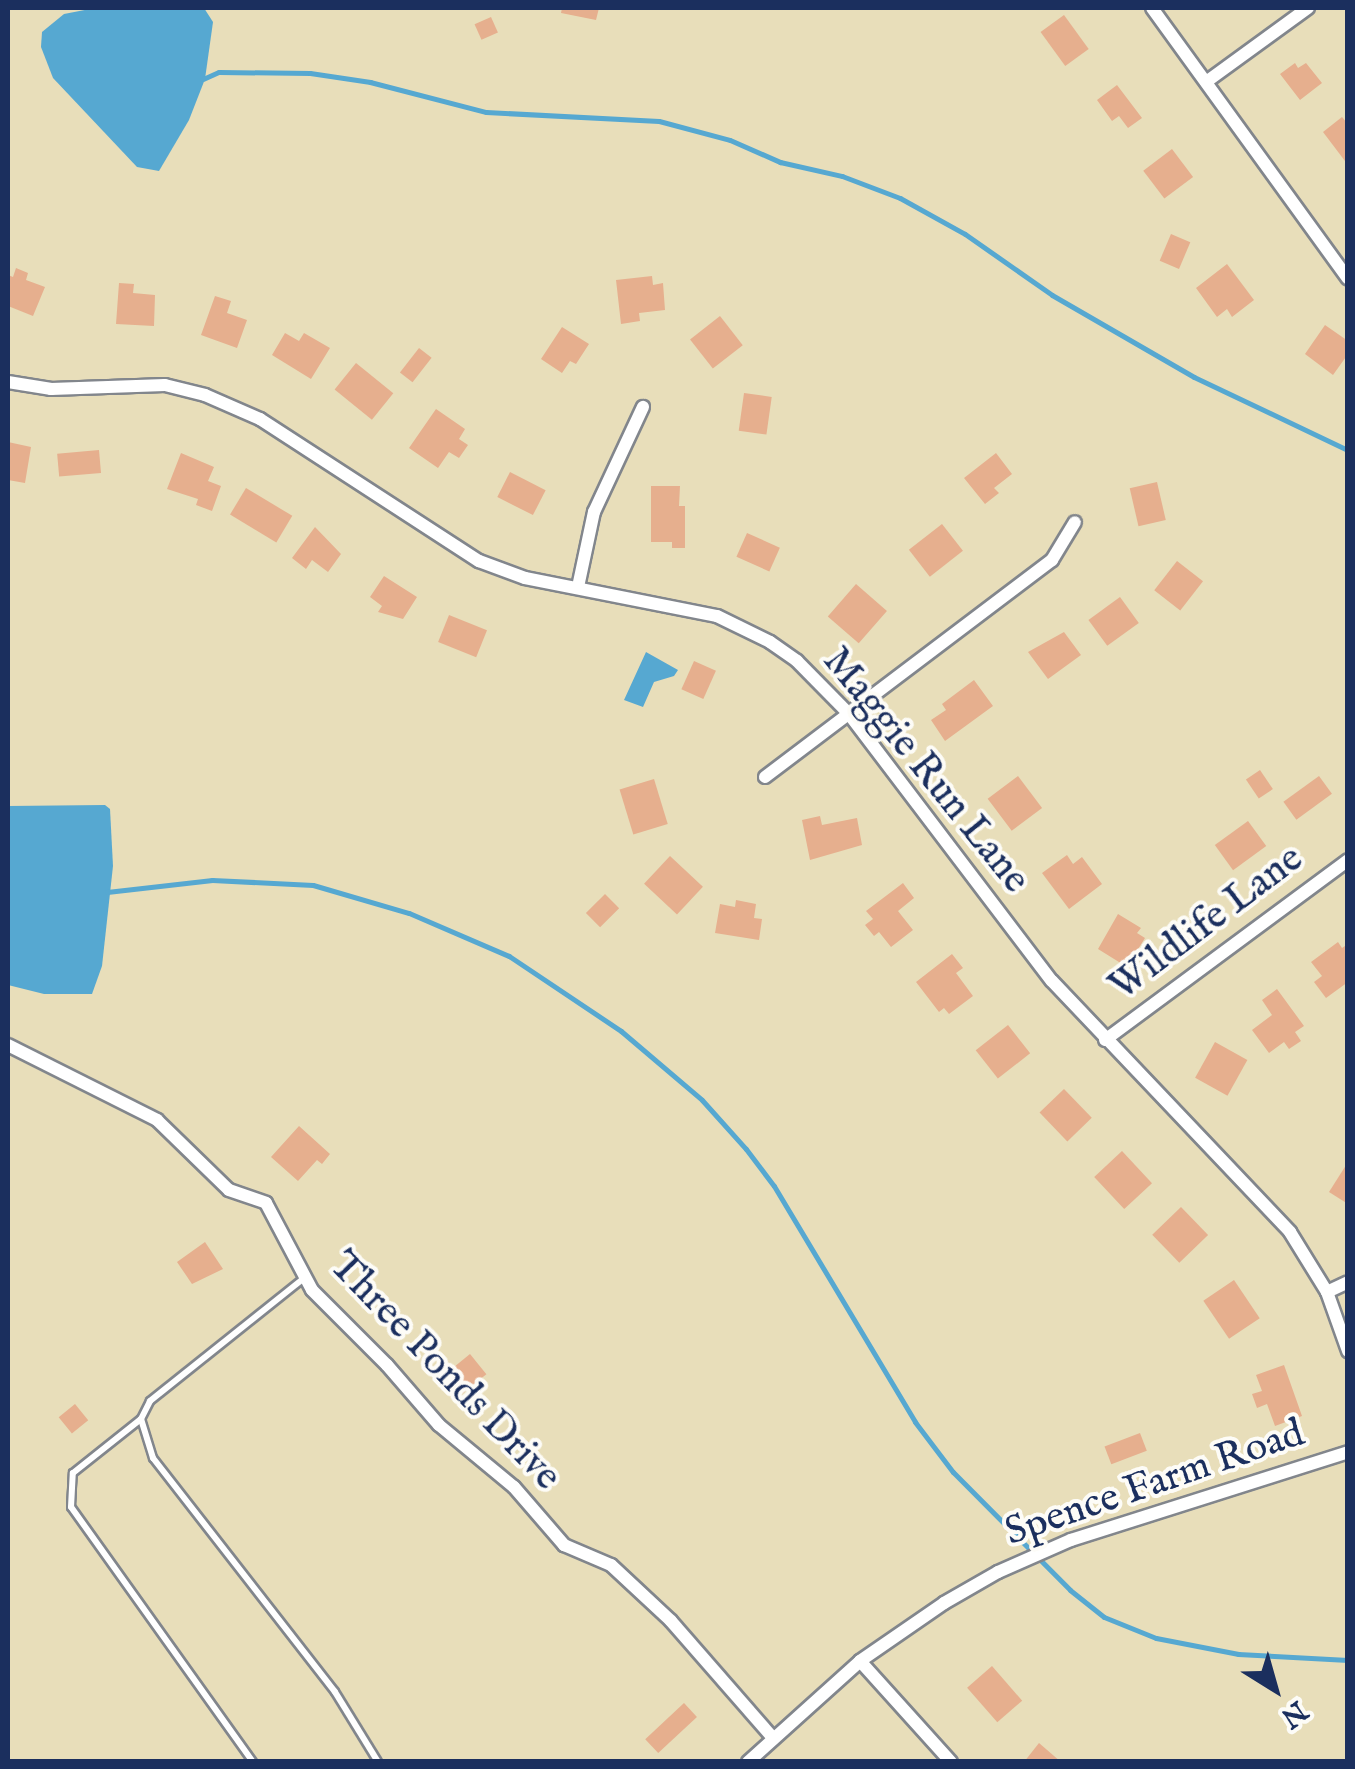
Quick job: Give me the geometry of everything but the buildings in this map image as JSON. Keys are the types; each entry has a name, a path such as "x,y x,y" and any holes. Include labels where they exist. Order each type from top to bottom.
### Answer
{"street":[{"path":"1152,8 1348,279"},
{"path":"1206,82 1308,8"},
{"name":"Maggie Run Lane","path":"8,382 51,389 165,385 205,395 260,419 455,548 525,578 688,607 742,626 797,661 848,714 1023,946 1105,1040 1271,1208 1327,1292 1348,1351"},
{"path":"578,587 594,512 643,407"},
{"path":"765,777 1052,560 1076,522"},
{"name":"Wildlife Lane","path":"1105,1040 1348,860"},
{"name":"Three Ponds Drive","path":"8,1045 157,1120 191,1158 229,1190 266,1203 304,1278 439,1425 514,1487 564,1545 612,1565 671,1621 773,1738"},
{"path":"1327,1292 1348,1282"},
{"name":"Spence Farm Road","path":"748,1762 860,1661 944,1603 1036,1554 1348,1452"},
{"path":"860,1661 951,1762"}],"lane":[{"path":"253,1762 71,1507 73,1473 141,1420 150,1401 304,1278"},
{"path":"141,1420 153,1458 335,1692 378,1762"}],"water":[{"path":"95,8 204,8 213,22 205,79 189,120 159,171 137,167 53,78 41,47 42,32 64,14"},
{"path":"646,652 678,670 674,676 654,682 643,707 624,700"},
{"path":"105,805 110,809 113,866 102,966 92,994 44,994 8,985 8,806"}],"waterway":[{"path":"203,79 219,72 310,73 370,82 486,112 659,121 730,140 780,162 842,176 900,198 965,234 1052,295 1194,377 1348,450"},
{"path":"107,892 212,880 313,885 409,913 509,956 621,1031 702,1100 746,1149 774,1186 915,1422 953,1472 1070,1590 1104,1617 1156,1638 1238,1654 1348,1660"}]}
